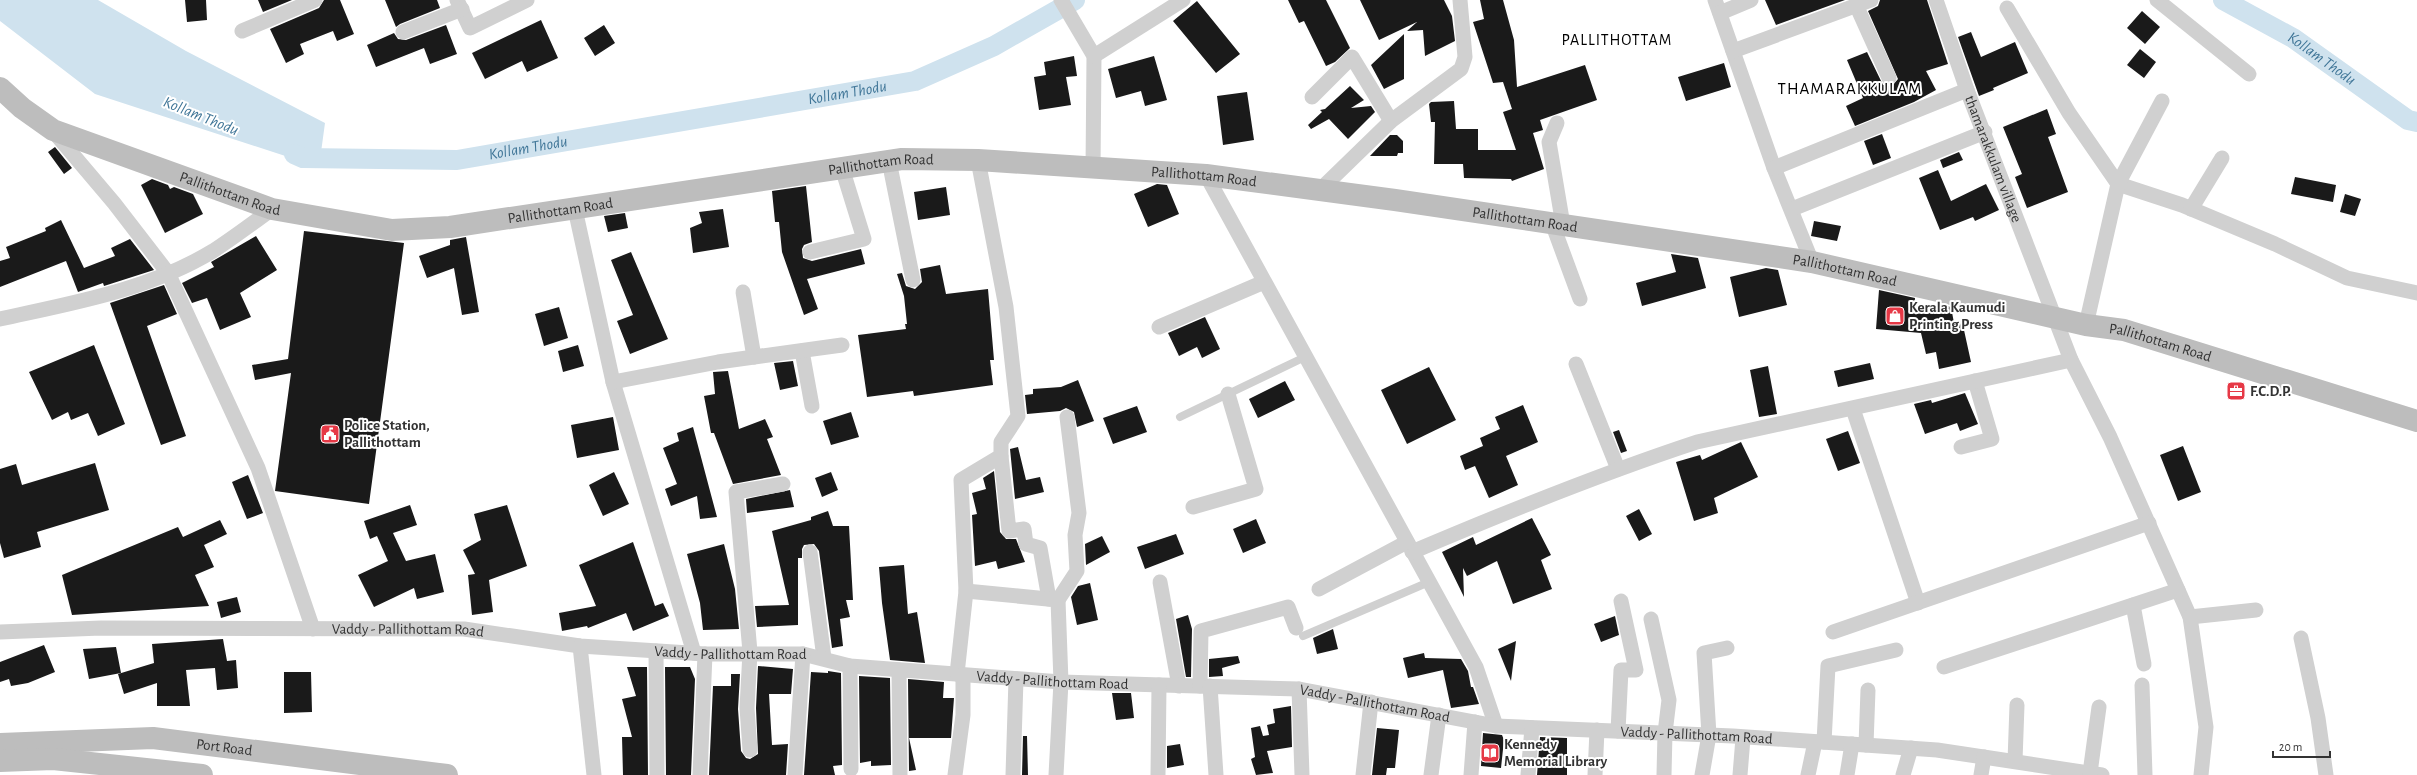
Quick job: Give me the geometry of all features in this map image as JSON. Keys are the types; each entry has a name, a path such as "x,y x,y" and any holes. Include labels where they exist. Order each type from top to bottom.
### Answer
{"street":[{"path":"242,31 315,0"},
{"path":"403,32 459,5 470,28 527,0"},
{"path":"1061,0 1088,43 1094,56 1093,169"},
{"path":"1094,56 1183,0"},
{"path":"1321,189 1391,121 1461,69 1465,56 1460,0"},
{"path":"1751,0 1718,7 1774,168 1812,262"},
{"path":"1733,51 1856,7 1871,0"},
{"name":"thamarakkulam village","path":"1936,0 1967,90 1985,132 2072,360 2149,523 2190,617 2206,727 2201,775"},
{"path":"2157,0 2249,74"},
{"path":"1856,7 1890,78"},
{"path":"2007,8 2068,113 2118,184 2191,209 2275,244 2347,278 2417,293"},
{"path":"1312,97 1352,57 1391,121"},
{"name":"Pallithottam Road","path":"0,88 22,108 53,130 272,209 392,230 450,227 902,159 978,160 1093,169 1206,175 1321,189 1812,262 1980,302 2055,317 2086,325 2124,330 2417,422"},
{"path":"1774,168 1967,90"},
{"path":"2086,325 2118,184 2162,101"},
{"path":"1557,123 1549,142 1558,224 1580,299"},
{"path":"53,130 114,203 168,273 258,468 313,628"},
{"path":"1792,210 1985,132"},
{"path":"2191,209 2222,158"},
{"path":"978,160 1006,307 1018,416 1001,442 1001,456 1009,532 1024,529 1026,544 1040,548 1054,599 1061,682 1056,775"},
{"path":"889,161 913,280"},
{"path":"810,252 864,239 842,168"},
{"path":"1206,175 1476,667 1496,726"},
{"path":"0,319 98,298 168,273 212,251 272,209"},
{"path":"575,209 613,382 699,654 700,775"},
{"path":"1159,327 1264,282"},
{"path":"743,292 754,357"},
{"path":"613,382 718,362 842,345"},
{"path":"802,351 812,406"},
{"path":"1319,589 1410,547 1618,469 1696,442 1853,409 2072,360"},
{"path":"1576,364 1618,469"},
{"path":"1961,447 1992,439 1975,381"},
{"path":"1193,507 1256,489 1228,394"},
{"path":"1853,409 1918,603"},
{"path":"1054,599 1077,571 1075,536 1079,513 1067,417"},
{"path":"955,775 963,715 960,674 966,591 961,480 1001,456"},
{"path":"750,750 747,708 750,652 736,492 783,484"},
{"path":"1833,632 2149,523"},
{"path":"810,552 824,658"},
{"path":"1160,582 1179,686"},
{"path":"1944,667 2178,590"},
{"path":"966,591 1054,599"},
{"path":"1618,731 1621,670 1636,670 1621,601"},
{"path":"2133,605 2144,664"},
{"path":"1216,775 1205,686 1201,631 1288,607 1300,632"},
{"path":"2190,617 2256,610"},
{"path":"1652,619 1669,700 1665,733 1664,775"},
{"name":"Vaddy - Pallithottam Road","path":"0,632 101,628 464,629 580,646 699,654 750,652 803,654 824,658 850,666 1016,679 1061,682 1299,689 1496,726 1709,735 1911,748 1984,756 2057,772 2096,774"},
{"path":"2301,638 2318,718 2326,775"},
{"path":"580,646 594,775"},
{"path":"1702,775 1709,735 1704,653 1727,648"},
{"path":"1808,775 1820,742 1828,666 1896,650"},
{"path":"656,651 657,775"},
{"path":"795,775 803,654"},
{"path":"850,666 851,769"},
{"path":"899,670 900,775"},
{"path":"1013,775 1016,679"},
{"path":"1158,775 1159,685"},
{"path":"2142,685 2145,775"},
{"path":"1299,689 1302,775"},
{"path":"1847,775 1859,744 1868,690"},
{"path":"1363,775 1371,702"},
{"path":"2015,762 2017,705"},
{"path":"2096,774 2099,707"},
{"path":"1431,775 1439,715"},
{"path":"1471,775 1475,722"},
{"path":"1528,775 1532,728"},
{"path":"1595,775 1597,730"},
{"name":"Port Road","path":"0,744 153,738 447,775"},
{"path":"1740,775 1743,738"},
{"path":"1903,775 1911,748"},
{"path":"1981,775 1984,756"},
{"name":"Port Road","path":"0,761 53,759 202,775"}],"lane":[{"path":"1180,417 1305,357"},
{"path":"1300,632 1429,582"}],"water":[{"path":"0,0 98,0 186,51 325,123 319,167 95,94 0,21"}],"building":[{"path":"185,0 206,0 207,20 187,22"},
{"path":"258,0 292,0 263,12"},
{"path":"324,0 340,0 354,34 337,41 333,31 300,44 304,54 286,63 270,29 319,8"},
{"path":"385,0 437,0 440,8 396,27"},
{"path":"1288,0 1326,0 1350,48 1335,62 1326,66 1304,21 1299,23"},
{"path":"1360,0 1444,0 1452,16 1455,41 1425,56 1423,30 1407,31 1417,22 1379,40"},
{"path":"1480,0 1503,0 1514,40 1517,87 1585,65 1597,100 1540,120 1543,130 1533,133 1544,169 1512,181 1511,179 1464,178 1463,164 1434,164 1435,122 1431,122 1429,104 1431,102 1454,101 1456,129 1478,129 1478,150 1516,150 1503,112 1512,109 1503,82 1493,83 1473,22 1484,19"},
{"path":"1765,0 1845,0 1776,25"},
{"path":"1880,0 1927,0 1948,64 1926,71 1936,90 1914,102 1855,126 1846,106 1863,98 1847,60 1867,52 1883,85 1892,86 1898,79 1868,11 1878,6"},
{"path":"1197,1 1240,54 1216,73 1173,21"},
{"path":"2142,11 2160,27 2145,44 2127,28"},
{"path":"541,20 558,58 527,72 522,61 485,79 472,53"},
{"path":"446,25 457,54 430,64 424,48 376,67 367,45 394,33 398,39 406,40"},
{"path":"604,25 615,43 595,56 584,38"},
{"path":"1971,32 1981,57 2015,42 2028,73 1993,88 1994,90 1979,96 1958,37"},
{"path":"1404,34 1404,79 1384,89 1371,65"},
{"path":"2140,49 2156,62 2144,78 2127,65"},
{"path":"1074,56 1077,76 1066,77 1071,105 1039,110 1034,77 1046,75 1044,62"},
{"path":"1154,56 1167,100 1145,106 1141,91 1116,98 1108,69"},
{"path":"1724,63 1731,87 1686,101 1678,77"},
{"path":"1350,86 1364,100 1351,108 1371,106 1375,112 1348,139 1329,119 1311,129 1308,125 1322,112 1320,110 1325,109"},
{"path":"1247,92 1254,140 1223,145 1217,96"},
{"path":"2047,109 2056,134 2048,137 2068,192 2027,208 2015,177 2022,174 2003,127"},
{"path":"1882,134 1891,158 1873,165 1864,141"},
{"path":"1390,135 1397,135 1403,141 1403,153 1398,153 1397,156 1370,156"},
{"path":"55,147 72,168 64,174 48,152"},
{"path":"1959,152 1963,160 1943,168 1940,160"},
{"path":"1938,170 1951,201 1986,184 1999,210 1975,221 1973,217 1940,230 1919,178"},
{"path":"2295,177 2336,185 2333,202 2291,194"},
{"path":"152,179 168,185 170,189 174,187 193,194 203,214 165,233 141,185"},
{"path":"1157,184 1167,185 1179,214 1148,227 1134,194"},
{"path":"806,186 812,242 804,245 802,249 803,258 812,261 861,249 865,264 807,279 818,309 804,315 782,252 779,222 775,222 772,191"},
{"path":"946,187 950,215 918,220 914,192"},
{"path":"2345,194 2361,199 2355,216 2340,212"},
{"path":"723,209 729,247 693,253 690,228 702,223 699,212"},
{"path":"625,213 628,228 608,232 604,216"},
{"path":"61,220 84,268 115,256 111,248 130,239 154,270 104,286 103,283 78,292 66,261 0,287 0,261 10,258 6,247 46,231 45,228"},
{"path":"1814,221 1841,226 1837,241 1811,236"},
{"path":"304,231 404,243 369,504 275,491 291,373 255,380 252,365 288,359"},
{"path":"256,236 277,270 240,293 251,317 220,330 207,298 192,303 182,283 214,267 211,262"},
{"path":"466,237 479,312 462,315 454,268 427,278 419,256 450,245 450,240"},
{"path":"631,252 668,339 630,354 617,321 633,315 611,260"},
{"path":"1671,254 1698,258 1706,288 1642,306 1636,283 1676,272"},
{"path":"940,265 946,294 988,289 994,360 990,360 993,385 914,396 913,391 867,397 858,335 906,329 905,324 907,324 904,296 897,274 902,273 906,286 915,289 922,282 920,269"},
{"path":"1766,268 1778,270 1787,305 1739,317 1730,277"},
{"path":"164,285 177,314 147,326 186,436 161,445 110,303"},
{"path":"1879,290 1915,298 1914,310 1939,304 1951,307 1954,323 1962,321 1971,362 1939,369 1936,352 1926,354 1921,333 1876,329"},
{"path":"559,307 568,338 544,346 535,314"},
{"path":"1205,317 1220,349 1202,358 1197,347 1179,356 1168,333"},
{"path":"94,345 125,424 98,436 88,413 71,420 68,412 52,420 29,372"},
{"path":"578,345 584,366 563,372 558,351"},
{"path":"793,361 798,386 780,390 774,363"},
{"path":"1870,363 1874,379 1838,387 1834,371"},
{"path":"1768,366 1777,414 1759,417 1750,370"},
{"path":"1429,367 1456,420 1407,444 1381,390"},
{"path":"728,371 739,429 765,419 773,437 767,439 781,475 733,484 714,433 711,433 704,396 715,394 713,372"},
{"path":"1078,380 1094,421 1077,427 1074,412 1066,408 1060,411 1027,414 1025,395 1033,394 1033,389 1061,387"},
{"path":"1285,381 1295,400 1258,418 1249,399"},
{"path":"1965,393 1978,424 1960,431 1957,423 1925,434 1914,404 1931,400 1932,403"},
{"path":"1523,405 1538,442 1506,456 1518,485 1489,498 1475,466 1465,470 1460,456 1483,446 1480,438 1500,429 1495,417"},
{"path":"1137,406 1147,432 1113,444 1103,418"},
{"path":"851,412 859,437 831,445 823,421"},
{"path":"613,417 619,450 577,458 571,425"},
{"path":"693,427 717,517 700,519 697,496 671,506 665,489 677,484 663,448 679,441 677,433"},
{"path":"1619,430 1627,451 1621,453 1613,432"},
{"path":"1848,431 1860,463 1838,471 1826,439"},
{"path":"1741,442 1758,477 1714,498 1718,513 1694,521 1676,462 1700,455 1702,460"},
{"path":"2183,446 2201,492 2178,501 2160,455"},
{"path":"1018,447 1026,480 1040,477 1044,492 1015,499 1010,449"},
{"path":"95,463 109,510 37,532 41,547 4,558 0,543 0,469 16,464 22,485"},
{"path":"994,471 1000,532 1006,539 1016,539 1025,562 998,569 996,561 975,566 972,515 977,514 972,493 986,489 983,478"},
{"path":"614,472 629,504 603,516 589,485"},
{"path":"831,472 838,490 822,497 815,478"},
{"path":"248,475 263,513 247,519 232,482"},
{"path":"790,490 794,507 747,513 746,499"},
{"path":"410,505 417,525 393,533 406,561 435,554 444,592 417,599 414,588 374,607 358,575 388,561 377,536 370,539 364,521"},
{"path":"507,505 527,566 489,580 493,612 472,615 468,575 475,574 463,550 481,540 474,514"},
{"path":"1639,509 1652,534 1639,541 1626,516"},
{"path":"828,511 833,526 849,526 853,600 846,600 850,617 840,619 843,646 832,648 819,551 814,544 804,545 802,549 802,558 798,558 798,625 757,627 755,606 789,605 772,531 811,520 811,517"},
{"path":"1532,518 1551,555 1541,560 1552,589 1513,604 1497,561 1467,576 1463,568 1464,597 1442,552 1473,537 1476,545"},
{"path":"1256,519 1266,543 1243,553 1233,529"},
{"path":"220,520 227,534 204,545 214,567 195,575 209,606 72,615 62,575 178,527 183,537"},
{"path":"1176,534 1184,554 1145,569 1137,547"},
{"path":"1102,536 1110,552 1086,565 1085,544"},
{"path":"633,542 655,606 663,603 669,616 633,631 626,613 588,628 587,626 562,631 559,613 596,606 579,565"},
{"path":"724,544 735,589 739,629 703,630 700,603 687,554"},
{"path":"904,565 908,614 917,612 925,663 890,660 882,603 879,567"},
{"path":"1090,583 1098,620 1077,625 1071,597 1078,586"},
{"path":"237,597 241,612 221,618 217,602"},
{"path":"1188,615 1192,629 1191,677 1186,677 1176,619"},
{"path":"1615,616 1619,635 1601,642 1594,624"},
{"path":"1333,629 1338,649 1317,654 1313,638"},
{"path":"223,639 227,661 236,660 238,688 217,690 215,668 186,670 190,706 157,706 157,683 124,694 118,674 154,663 152,644"},
{"path":"1516,641 1511,681 1498,649"},
{"path":"44,645 55,672 28,683 11,686 9,679 0,682 0,662"},
{"path":"116,647 121,673 89,679 83,649"},
{"path":"1424,653 1425,658 1461,659 1468,671 1471,687 1473,687 1479,704 1451,708 1443,670 1408,678 1403,658"},
{"path":"1238,656 1240,663 1222,668 1223,676 1209,677 1209,659"},
{"path":"758,666 793,669 791,694 769,694 772,745 788,744 786,775 709,775 713,686 731,686 731,674 740,674 738,709 741,751 746,758 750,759 758,754 756,708"},
{"path":"627,667 647,667 648,775 623,775 622,737 632,737 622,699 636,696"},
{"path":"665,667 690,667 695,679 691,775 666,775"},
{"path":"828,671 841,673 842,765 833,766 835,775 804,775 811,672 828,673"},
{"path":"284,672 311,672 312,712 284,713"},
{"path":"859,676 890,678 891,765 871,766 871,761 860,763"},
{"path":"908,679 944,682 943,698 954,698 951,738 909,738 916,770 909,771"},
{"path":"1112,693 1131,693 1134,718 1116,720"},
{"path":"1291,706 1292,747 1267,751 1273,773 1256,775 1251,759 1255,757 1251,728 1260,726 1263,736 1269,735 1267,725 1275,723 1273,709"},
{"path":"1377,728 1399,730 1395,768 1387,768 1386,775 1372,775"},
{"name":"Kennedy Memorial Library","path":"1483,733 1502,735 1504,740 1501,768 1481,766"},
{"path":"1023,736 1027,736 1028,775 1022,775"},
{"path":"1540,737 1567,738 1567,775 1537,775"},
{"path":"1180,744 1184,765 1167,768 1167,746"}],"waterway":[{"name":"Kollam Thodu","path":"294,154 303,158 457,160 915,81 994,46 1075,0"},
{"name":"Kollam Thodu","path":"2223,0 2293,38 2408,120 2417,122"}],"place":[{"name":"Kerala Kaumudi Printing Press","path":"1895,316"},
{"name":"F.C.D.P.","path":"2236,391"},
{"name":"Police Station, Pallithottam","path":"330,434"},
{"name":"Kennedy Memorial Library","path":"1490,753"}],"district":[{"name":"PALLITHOTTAM","path":"1617,40"},
{"name":"THAMARAKKULAM","path":"1850,88"}]}
